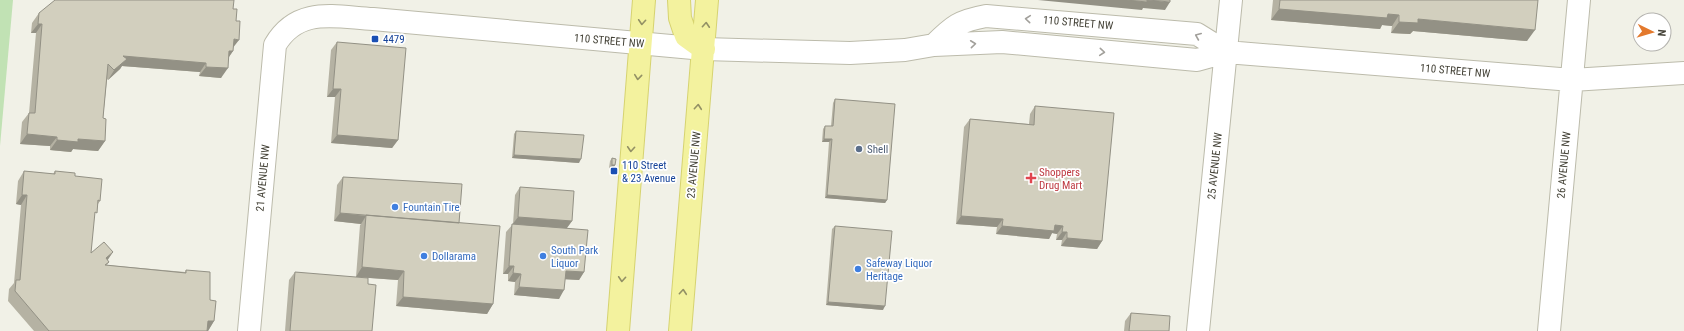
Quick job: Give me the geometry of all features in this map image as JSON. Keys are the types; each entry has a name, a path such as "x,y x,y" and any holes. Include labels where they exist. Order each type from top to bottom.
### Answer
{"main road":[{"path":"618,331 644,0"},
{"path":"679,0 680,18 686,36 704,49"},
{"name":"23 AVENUE NW","path":"680,331 707,0"}],"street":[{"name":"25 AVENUE NW","path":"1198,331 1231,0"},
{"name":"26 AVENUE NW","path":"1548,331 1579,0"},
{"name":"110 STREET NW","path":"287,28 307,18 327,16 704,49 850,53 905,50 934,45 1002,42 1197,60 1226,52 1572,80 1684,73"},
{"name":"21 AVENUE NW","path":"250,331 273,56 275,45 287,28"}],"green space":[{"path":"0,0 13,0 0,146"}],"building":[{"path":"55,0 234,0 233,9 237,9 236,21 240,21 239,40 234,39 233,51 229,51 228,68 206,67 206,63 123,56 127,59 114,70 108,64 103,118 106,119 105,141 78,139 78,142 57,140 57,137 27,134 29,113 35,113 42,24 38,24 39,13"},
{"path":"1126,0 1147,0 1147,2"},
{"path":"1148,0 1170,0 1170,2"},
{"path":"1280,0 1538,0 1535,30 1418,19 1418,23 1399,22 1399,15 1388,14 1387,18 1279,9"},
{"path":"337,42 406,48 398,140 337,135 341,89 333,89"},
{"name":"Shell","path":"835,99 895,104 887,200 827,195 832,139 824,139 825,126 833,126"},
{"name":"Shoppers Drug Mart","path":"1035,106 1114,113 1102,241 1067,238 1067,232 1062,232 1063,226 1055,225 1054,231 1002,226 1003,219 961,216 970,119 1034,125"},
{"path":"516,131 584,135 581,159 514,155"},
{"path":"612,158 616,159 615,165 612,165"},
{"path":"24,171 55,174 55,171 75,173 75,176 102,179 100,201 98,200 97,213 95,212 91,253 104,242 113,252 106,258 109,262 105,265 186,273 186,270 210,272 210,300 216,301 214,321 208,321 207,331 49,331 15,291 16,280 20,280 27,195 22,195"},
{"name":"Fountain Tire","path":"343,177 462,184 459,223 340,213"},
{"path":"520,187 574,191 572,221 518,217"},
{"name":"Dollarama","path":"366,215 500,226 493,304 403,297 404,271 362,267"},
{"name":"South Park Liquor","path":"512,224 588,230 584,272 566,271 564,290 519,287 521,274 513,273 514,266 509,266"},
{"name":"Safeway Liquor Heritage","path":"835,226 892,231 885,306 828,302"},
{"path":"295,272 368,278 368,284 376,285 372,331 290,331"},
{"path":"1131,313 1170,316 1169,331 1129,331"}],"place":[{"name":"4479","path":"375,39"},
{"name":"Shell","path":"859,149"},
{"name":"110 Street & 23 Avenue","path":"614,171"},
{"name":"Shoppers Drug Mart","path":"1031,178"},
{"name":"Fountain Tire","path":"395,207"},
{"name":"Dollarama","path":"424,256"},
{"name":"South Park Liquor","path":"543,256"},
{"name":"Safeway Liquor Heritage","path":"858,269"}]}
